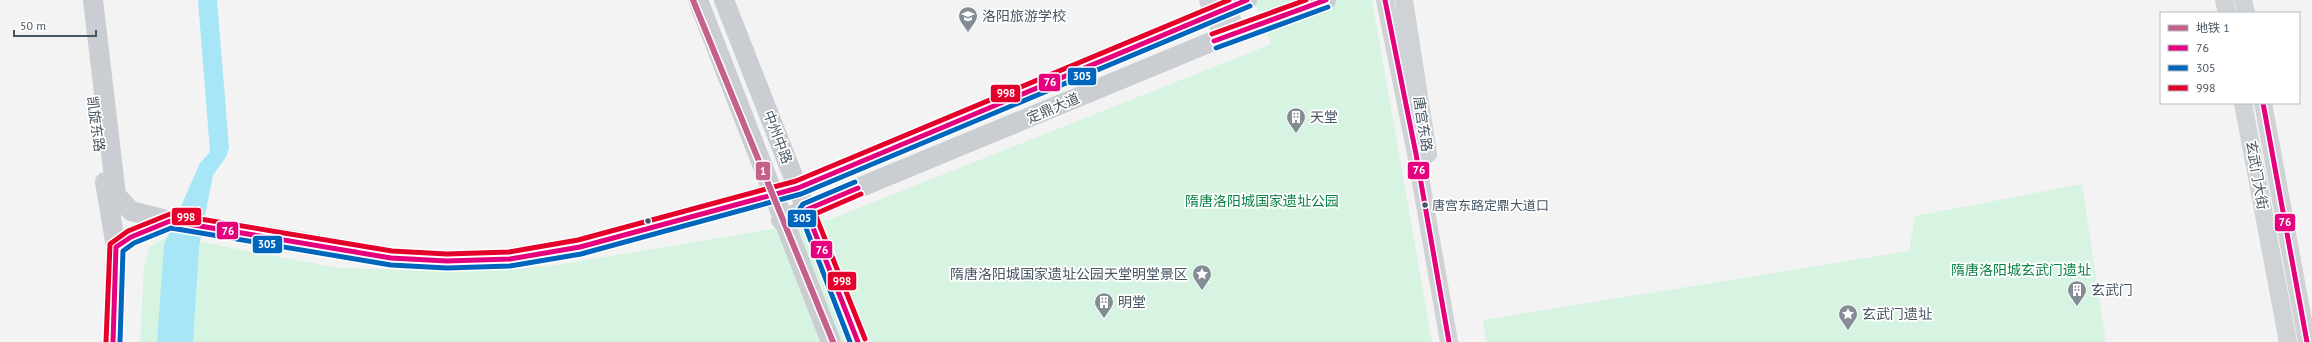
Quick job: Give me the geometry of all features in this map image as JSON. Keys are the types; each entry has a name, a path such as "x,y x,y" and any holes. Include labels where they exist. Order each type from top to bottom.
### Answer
{"main road":[{"name":"凯旋东路","path":"79,0 107,196 116,247 113,342"},
{"name":"凯旋东路","path":"93,0 116,195"},
{"name":"中州中路","path":"698,0 773,195 781,220 831,342"},
{"name":"中州中路","path":"724,0 858,342"},
{"name":"定鼎大道","path":"116,195 131,211 170,221 304,242 391,258 447,261 510,259 580,247 798,188 1218,5 1247,0"},
{"name":"定鼎大道","path":"781,220 1230,34 1326,0"},
{"path":"116,247 131,237 170,221"}],"street":[{"name":"唐宫东路","path":"1385,0 1416,154 1449,342"},
{"name":"唐宫东路","path":"1404,0 1428,152 1461,342"},
{"path":"2224,0 2227,12"},
{"path":"2243,0 2246,12"},
{"path":"1218,5 1230,34"},
{"name":"玄武门大街","path":"2243,104 2288,342"},
{"name":"玄武门大街","path":"2263,104 2307,342"}],"green space":[{"name":"隋唐洛阳城国家遗址公园","path":"1254,0 1372,0 1432,342 140,342 144,267 149,247 168,236 338,268 464,271 551,266 831,219 1271,44"},
{"name":"隋唐洛阳城玄武门遗址","path":"2082,184 2106,342 1486,342 1483,320 1909,251 1915,216"}],"water":[{"path":"198,0 217,0 229,148 226,157 213,175 199,247 193,342 157,342 164,245 200,163 210,152"}],"metro line":[{"name":"1","path":"693,0 833,342"}],"transit line":[{"name":"998","path":"106,342 110,244 128,231 170,214 392,251 447,254 509,252 578,240 796,181 1229,0"},
{"name":"76","path":"113,342 116,247 131,237 170,221 391,258 447,261 510,259 580,247 798,188 1247,0"},
{"name":"998","path":"1212,34 1306,0"},
{"name":"76","path":"1214,41 1326,0"},
{"name":"76","path":"1385,0 1416,154 1449,342"},
{"name":"305","path":"120,342 123,251 134,243 171,228 391,265 447,268 510,266 581,254 801,194 1250,6"},
{"name":"305","path":"1216,48 1328,7"},
{"name":"76","path":"2263,104 2307,342"},
{"name":"305","path":"850,342 799,210 803,204 855,182"},
{"name":"76","path":"858,188 806,210 858,342"},
{"name":"998","path":"861,194 815,214 865,339"}],"place":[{"name":"洛阳旅游学校","path":"968,33"},
{"name":"天堂","path":"1296,134"},
{"name":"唐宫东路定鼎大道口","path":"1425,205"},
{"name":"隋唐洛阳城国家遗址公园天堂明堂景区","path":"1202,291"},
{"name":"玄武门","path":"2077,307"},
{"name":"明堂","path":"1104,319"},
{"name":"玄武门遗址","path":"1848,331"}]}
